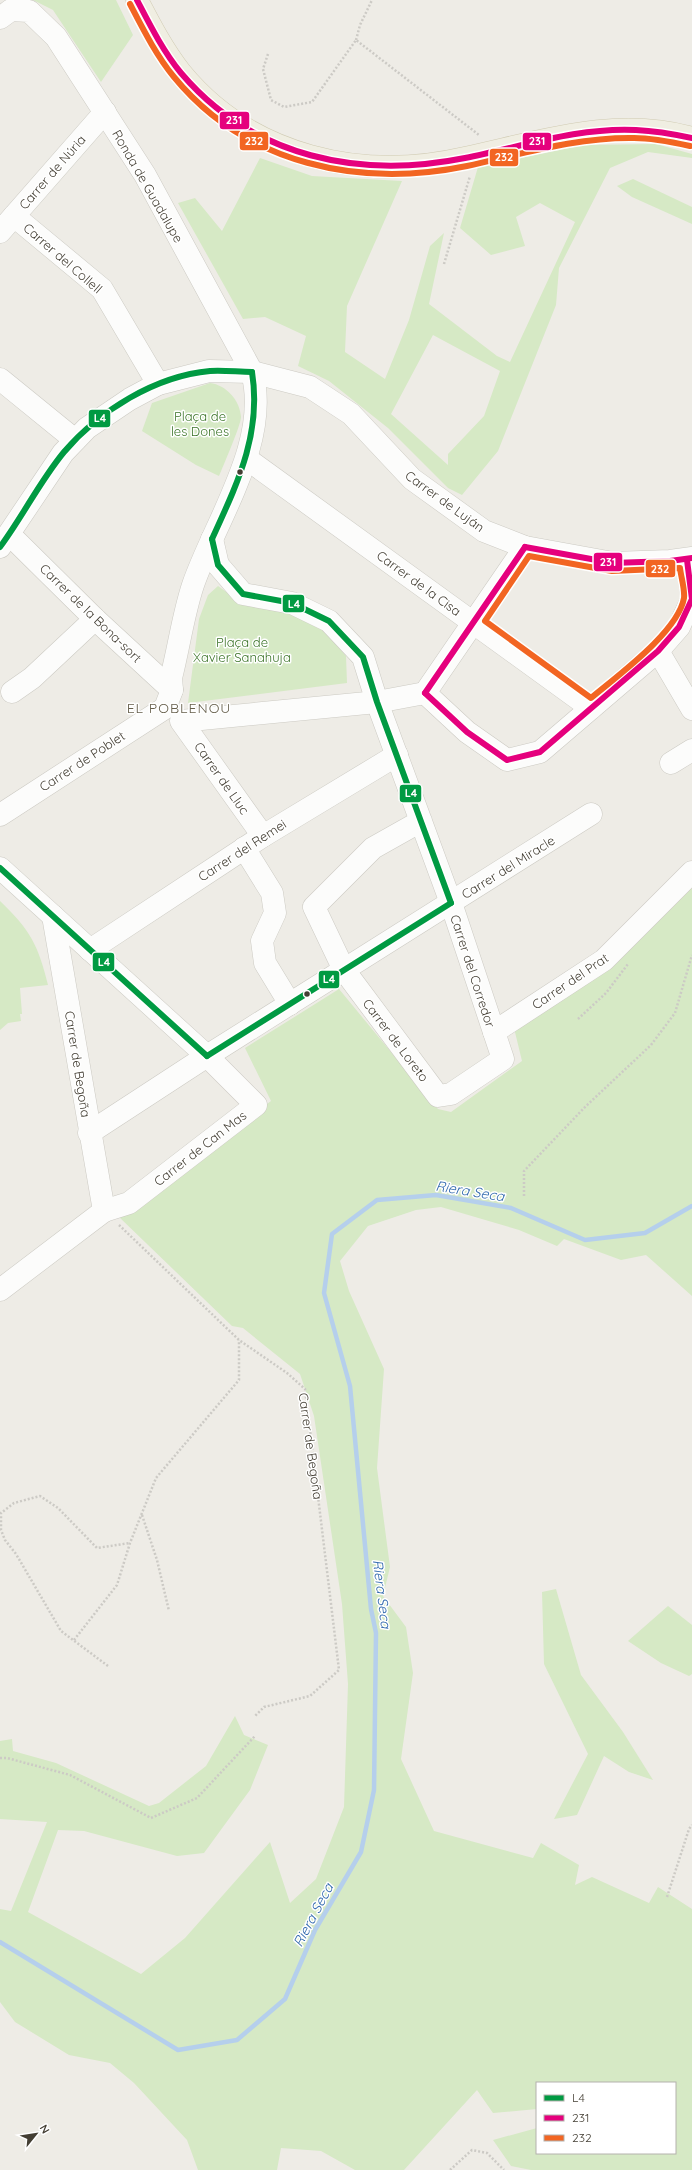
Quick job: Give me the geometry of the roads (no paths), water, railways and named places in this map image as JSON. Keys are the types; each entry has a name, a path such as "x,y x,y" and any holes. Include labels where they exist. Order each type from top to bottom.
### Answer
{"main road":[{"path":"137,0 167,53 194,87 221,112 270,142 321,160 375,167 435,164 485,154 541,140 612,129 658,132 692,138"}],"street":[{"name":"Ronda de Guadalupe","path":"0,18 11,10 30,11 56,37 145,175 252,372 256,389 256,402 247,459 193,586 172,678 173,707"},
{"name":"Carrer de Núria","path":"7,224 104,112"},
{"name":"Carrer del Collell","path":"7,224 102,289 158,384"},
{"name":"Carrer de Luján","path":"5,541 63,453 87,428 130,399 158,384 209,372 252,372 310,387 351,414 412,479 484,531 525,547 613,563 689,559"},
{"path":"0,379 74,440"},
{"name":"Carrer de la Cisa","path":"247,459 591,708"},
{"path":"212,539 218,565 243,594 292,603 329,621 363,657 377,702"},
{"name":"Carrer de la Bona-sort","path":"5,541 95,619 173,707"},
{"path":"173,707 377,702 425,693 525,547"},
{"path":"425,693 468,732 506,760 540,752 658,651 679,627 692,599 689,559"},
{"path":"12,692 32,678 95,619"},
{"path":"658,651 692,709"},
{"name":"Carrer del Corredor","path":"377,702 451,903 503,1059"},
{"name":"Carrer de Poblet","path":"0,815 173,707"},
{"name":"Carrer de Lluc","path":"173,707 263,836"},
{"path":"671,763 692,750"},
{"name":"Carrer del Remei","path":"90,950 244,848 396,755"},
{"name":"Carrer del Miracle","path":"89,1133 207,1056 591,814"},
{"name":"Carrer de Loreto","path":"421,821 373,848 314,908 344,970 438,1096 451,1094 503,1059"},
{"path":"244,848 272,893 275,913 262,941 265,963 290,1004"},
{"path":"0,868 207,1056"},
{"name":"Carrer del Prat","path":"494,1032 604,960 692,872"},
{"name":"Carrer de Begoña","path":"53,916 89,1133 104,1211"},
{"name":"Carrer de Can Mas","path":"104,1211 129,1203 256,1105 207,1056"},
{"path":"0,1290 104,1211"}],"waterway":[{"name":"Riera Seca","path":"0,1942 178,2050 237,2040 285,1999 315,1930 361,1852 374,1790 376,1633 371,1609 350,1386 324,1293 332,1234 377,1200 436,1195 511,1208 585,1240 645,1233 692,1206"}],"district":[{"name":"EL POBLENOU","path":"179,708"}],"park label":[{"name":"Plaça de les Dones","path":"200,424"},
{"name":"Plaça de Xavier Sanahuja","path":"242,650"}]}
